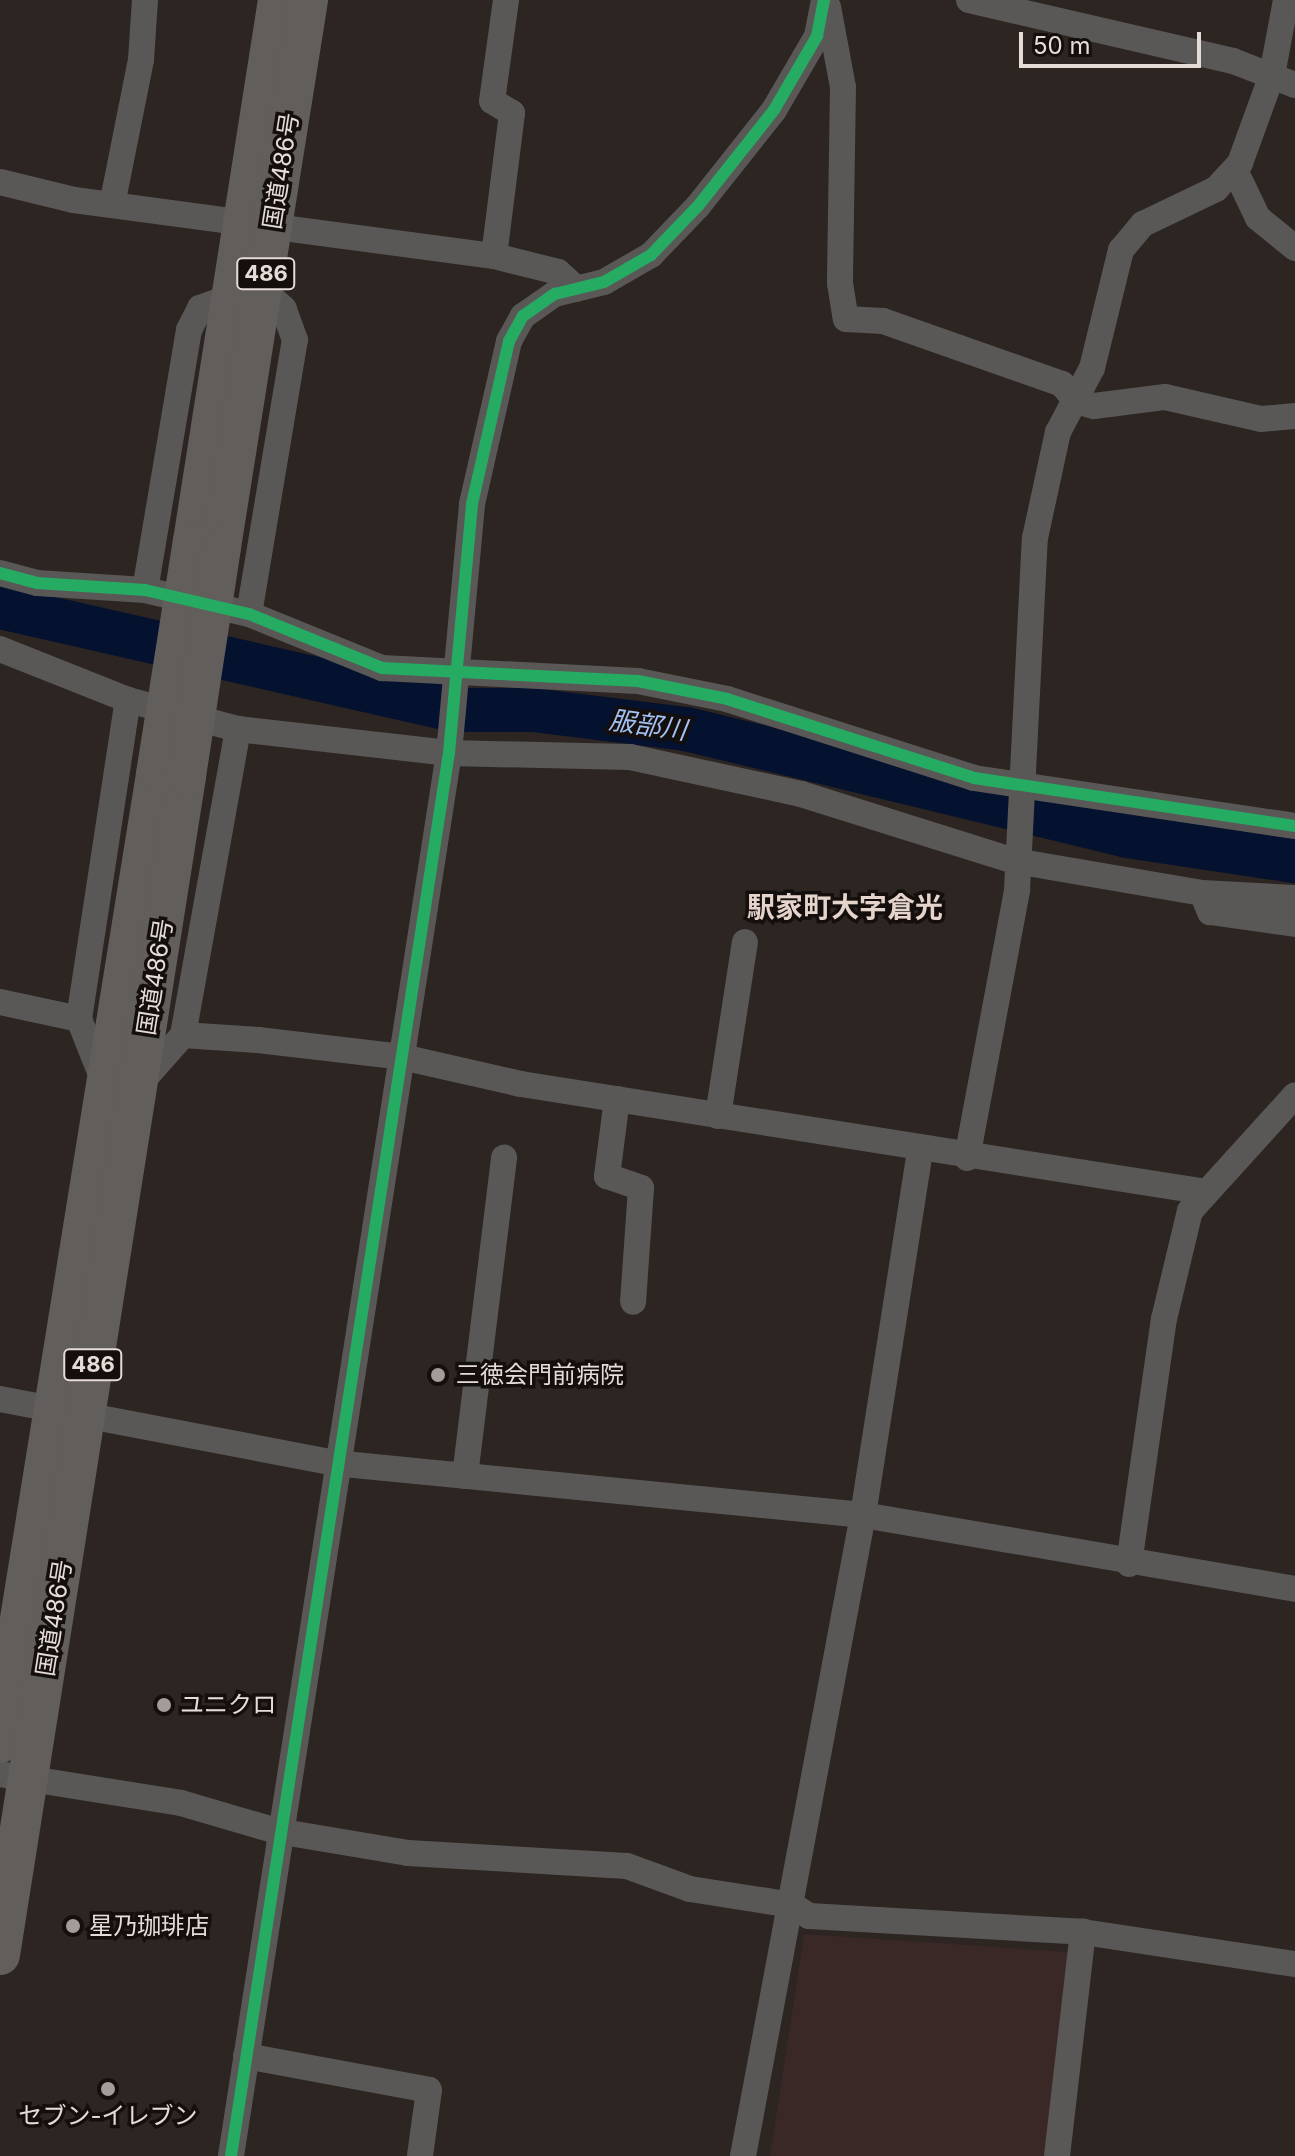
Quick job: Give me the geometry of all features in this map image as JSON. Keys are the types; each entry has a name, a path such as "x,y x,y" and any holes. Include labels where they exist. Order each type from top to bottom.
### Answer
{"highway":[{"name":"国道486号","path":"258,226 278,0"},
{"name":"国道486号","path":"0,1955 14,1777 121,1085 258,226 308,0"},
{"name":"国道486号","path":"0,1743 70,1413"}],"street":[{"path":"112,205 141,60 145,0"},
{"path":"494,256 512,113 492,101 506,0"},
{"path":"825,0 825,33 843,87 846,319 883,321 1062,384 1076,401 1094,406 1165,397 1261,419 1295,416"},
{"path":"969,0 1284,80"},
{"path":"967,1158 1002,995 1015,861 1018,790 1031,690 1035,538 1058,432 1076,401 1103,332 1121,250 1143,224 1216,189 1235,170 1284,80 1281,4"},
{"path":"231,2156 334,1463 449,753 472,504 509,341 523,316 577,289 604,282 660,245 774,110 825,33"},
{"path":"1235,170 1258,218 1295,248"},
{"path":"0,182 112,205 494,256 558,272 577,289"},
{"path":"145,590 189,330 200,308 247,294 284,309 295,340 249,614"},
{"path":"0,573 37,583 145,590 249,614 382,668 454,677 638,681 727,699 1018,790 1295,826"},
{"path":"0,649 128,700 238,729 449,753 540,750 718,772 1015,861 1202,893 1295,898"},
{"path":"128,700 79,1019 121,1085 183,1035 238,729"},
{"path":"1202,893 1210,912 1295,924"},
{"path":"718,1116 745,942"},
{"path":"0,1002 79,1019"},
{"path":"183,1035 402,1057 617,1099 967,1158 1206,1192"},
{"path":"1129,1564 1164,1319 1190,1211 1295,1095"},
{"path":"617,1099 607,1176 641,1188 633,1302"},
{"path":"743,2156 863,1515 920,1150"},
{"path":"465,1476 504,1157"},
{"path":"0,1399 334,1463 863,1515 1129,1564 1295,1589"},
{"path":"14,1777 181,1803 277,1831 512,1864 627,1866 690,1889 792,1905 809,1916 856,1923 1083,1932 1295,1964"},
{"path":"1057,2156 1083,1932"},
{"path":"246,2056 429,2090 420,2156"}],"shaded area":[{"path":"804,1934 1069,1952 1045,2156 770,2156"}],"waterway":[{"name":"服部川","path":"0,607 452,710 533,710 686,729 1127,836 1295,861"}],"cycle path":[{"path":"231,2156 449,753 472,504 509,341 523,316 555,294 604,282 651,255 698,206 774,110 817,36 824,0"},
{"path":"0,573 37,583 145,590 249,614 382,668 638,681 727,699 974,778 1295,826"}],"place":[{"name":"三徳会門前病院","path":"438,1375"},
{"name":"ユニクロ","path":"164,1705"},
{"name":"星乃珈琲店","path":"73,1926"},
{"name":"セブン-イレブン","path":"108,2089"}],"district":[{"name":"駅家町大字倉光","path":"845,907"}]}
